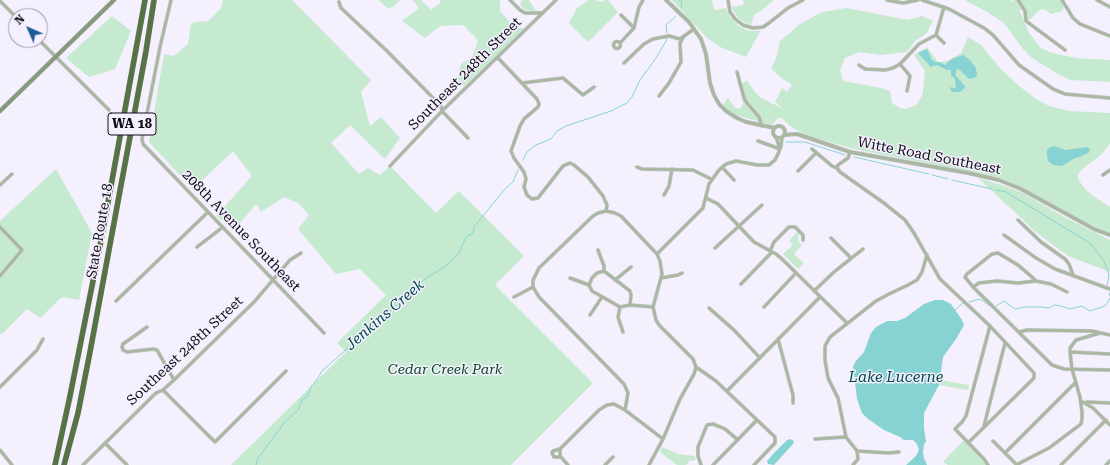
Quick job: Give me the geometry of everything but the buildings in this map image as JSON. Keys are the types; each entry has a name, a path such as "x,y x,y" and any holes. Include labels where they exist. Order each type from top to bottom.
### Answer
{"highway":[{"name":"State Route 18","path":"55,465 101,239 145,0"},
{"name":"State Route 18","path":"64,465 78,413 90,352 146,51 154,0"}],"main road":[{"path":"0,111 114,0"}],"street":[{"name":"208th Avenue Southeast","path":"171,0 142,139 143,144 324,333"},
{"path":"510,0 525,13 542,13"},
{"name":"Southeast 248th Street","path":"390,166 442,111 556,0"},
{"path":"620,43 634,28 639,7 643,0"},
{"name":"Witte Road Southeast","path":"666,0 694,29 704,47 710,84 716,100 732,115 746,122 774,130 780,126 784,130 797,132 806,137"},
{"path":"728,0 730,12 735,19 743,25 753,28 769,23 788,8 803,0"},
{"path":"887,0 903,3 918,0"},
{"path":"922,0 944,7 984,28 993,35 1018,65 1054,89 1066,94 1110,98"},
{"path":"1018,0 1025,11 1026,21 1065,50"},
{"path":"1062,0 1073,18 1080,24 1110,36"},
{"path":"1097,0 1110,7"},
{"path":"0,1 8,9"},
{"path":"339,2 341,8 387,51 441,106 442,111 468,138"},
{"path":"859,65 865,69 885,70 900,64 919,44 936,35 944,7"},
{"path":"621,15 634,28"},
{"path":"659,96 680,62 680,43 683,38 694,29"},
{"path":"936,35 944,43"},
{"path":"624,63 644,44 653,39 669,36 680,39 683,38"},
{"path":"47,48 109,110"},
{"path":"498,58 537,99 539,104 524,119 511,151 512,155 524,172 526,178 524,187 527,195 532,200 538,198 560,168 570,163 588,177 603,196 607,205 606,211"},
{"path":"900,64 910,76 907,91"},
{"path":"737,72 744,98 759,117 763,126"},
{"path":"522,83 563,78 583,95 594,87"},
{"path":"774,130 780,149"},
{"path":"656,254 699,213 705,204 711,179 722,167 736,161 757,165 769,165 774,160 780,149 784,130"},
{"name":"Witte Road Southeast","path":"776,137 797,134 850,152 999,180 1021,189 1094,229 1110,235"},
{"path":"758,141 780,149"},
{"path":"812,149 832,166 837,168 840,172 884,203 904,220 914,233 940,279 990,326 1005,344 1033,372 1034,378 968,443"},
{"path":"837,168 838,165 848,158 850,152"},
{"path":"798,171 816,153"},
{"path":"637,167 642,169 693,170 711,179"},
{"path":"722,167 734,180"},
{"path":"664,195 669,186 672,169"},
{"path":"1104,175 1110,170"},
{"path":"0,185 12,174"},
{"path":"706,198 718,204 754,242 782,259 847,324"},
{"path":"715,248 762,205"},
{"path":"625,410 628,393 624,384 539,297 533,287 533,280 539,268 593,216 606,211 621,216 656,254 662,270 653,307 656,320 659,325 693,359 696,367 727,391 774,435 776,440 775,444 754,465"},
{"path":"116,301 208,212"},
{"path":"1018,220 1041,242 1065,259 1069,264 1073,275"},
{"path":"741,284 771,252 774,242 788,228 791,226 795,227 803,236 804,240"},
{"path":"0,227 22,250 0,276"},
{"path":"197,247 223,227"},
{"path":"1004,235 1055,269 1110,289"},
{"path":"831,238 851,258"},
{"path":"814,291 834,272 863,249"},
{"path":"598,250 604,266 604,271 630,291 630,305"},
{"path":"1036,281 1022,269 996,252 965,277 973,287 1054,366 1061,369 1110,370"},
{"name":"Southeast 248th Street","path":"83,465 156,393 163,390 174,380 254,302 290,260 301,253"},
{"path":"853,465 858,460 857,451 846,437 838,398 828,378 824,349 826,343 830,337 879,299 916,280 922,272 927,255"},
{"path":"615,280 631,267"},
{"path":"589,285 594,276 604,271"},
{"path":"661,278 682,273"},
{"path":"764,307 796,273"},
{"path":"570,278 589,285 592,291 620,307 630,305 653,307"},
{"path":"973,287 979,283 997,281 1018,283 1036,281 1051,284 1067,292"},
{"path":"514,297 533,287"},
{"path":"590,315 602,297"},
{"path":"727,391 820,297"},
{"path":"620,307 618,317 623,332"},
{"path":"709,308 734,330 760,358"},
{"path":"988,465 955,429 966,416 990,326"},
{"path":"146,327 123,344 123,350 127,352 153,348 157,350 174,380"},
{"path":"1019,332 1027,330 1092,331 1110,335"},
{"path":"993,441 1016,465 1049,448 1078,426 1082,421 1083,416 1081,401 1072,369 1070,352 1071,345 1076,340 1100,333"},
{"path":"0,387 37,350 43,339"},
{"path":"778,339 794,395 793,403"},
{"path":"984,426 1005,344"},
{"path":"1070,352 1110,354"},
{"path":"649,465 663,439 680,399 694,374 696,367"},
{"path":"163,390 215,442 286,371"},
{"path":"1005,453 1076,382"},
{"path":"1081,401 1110,403"},
{"path":"1081,401 1093,408 1110,425"},
{"path":"560,455 555,458 552,455 554,451 560,449 604,406 614,404 625,410 663,439"},
{"path":"713,465 757,420"},
{"path":"1061,465 1106,420"},
{"path":"701,465 698,456 698,447 706,427 710,424 727,430 738,440"},
{"path":"815,439 846,437"},
{"path":"105,443 126,465"},
{"path":"560,449 560,455 568,465"},
{"path":"0,450 12,465"},
{"path":"857,451 889,453 899,452"},
{"path":"605,465 613,457"},
{"path":"1106,465 1110,461"}],"green space":[{"name":"Cedar Creek Park","path":"223,0 292,0 371,80 361,92 370,126 381,117 400,138 385,159 350,125 331,143 359,174 368,168 380,175 390,166 436,213 459,191 524,256 495,285 593,383 511,465 231,465 346,352 337,343 386,295 360,269 336,274 298,229 309,215 298,203 284,197 261,212 256,204 235,229 216,216 252,176 233,151 193,189 149,142 164,54 174,56 188,44 191,23 208,21 221,8"},
{"path":"379,0 400,0 388,9"},
{"path":"413,0 421,0 431,10 441,2 440,0 500,0 500,11 515,28 525,28 464,86 457,78 461,64 472,58 478,40 463,25 440,26 425,38 402,21 419,8"},
{"path":"522,0 529,0 536,11 525,10 520,5"},
{"path":"589,0 602,2 608,0 618,12 588,42 569,23 577,8"},
{"path":"672,0 712,0 714,10 726,8 730,17 739,26 746,30 761,30 746,57 720,47 708,39"},
{"path":"743,0 774,0 754,15 751,25 738,18 731,7 744,5"},
{"path":"965,0 1010,0 1014,2 1013,0 1060,0 1064,8 1061,12 1051,14 1046,10 1041,9 1028,21 1026,10 1022,11 1019,9 1029,33 1041,48 1052,53 1076,58 1110,60 1110,82 1070,80 1058,74 1032,58 1023,49 1004,23"},
{"path":"846,8 908,20 922,16 933,21 926,34 915,41 907,52 880,55 859,52 845,58 840,71 843,81 890,91 892,103 900,108 906,109 916,105 922,96 925,71 914,55 927,47 938,62 949,60 961,53 968,37 981,45 999,67 1018,85 1036,99 1049,106 1069,111 1110,113 1110,143 1101,155 1081,170 1078,175 1078,179 1085,189 1093,196 1110,207 1110,233 1082,221 1001,178 854,149 808,136 793,128 781,118 778,118 772,125 732,114 722,107 728,98 735,108 741,109 743,103 740,85 747,80 754,91 761,98 784,109 775,102 782,88 787,92 792,85 780,77 771,68 776,59 780,41 800,24 822,12"},
{"path":"112,16 131,31 115,69 89,77 66,58"},
{"path":"56,169 92,233 79,300 62,297 40,318 27,309 2,334 0,334 0,221"},
{"path":"978,178 1025,194 1064,217 1110,240 1110,272 1068,256 1037,233"},
{"path":"797,232 799,234 798,241 802,245 794,254 804,263 798,269 783,254 793,245 789,241"},
{"path":"940,380 969,385 968,390 939,385"},
{"path":"964,440 984,459 987,465 948,465 943,462"},
{"path":"662,447 678,454 695,456 696,460 689,461 686,465 677,465 660,452"}],"water":[{"path":"927,49 932,60 945,65 952,59 963,55 970,60 976,68 977,76 969,79 957,69 955,75 965,86 965,88 960,92 952,92 950,88 955,89 956,86 955,79 951,75 951,70 947,70 937,65 930,67 918,53"},
{"path":"1054,146 1065,150 1088,147 1090,150 1088,153 1075,158 1062,166 1053,165 1048,161 1047,150"},
{"name":"Lake Lucerne","path":"935,300 943,300 951,304 964,325 943,357 939,385 924,413 926,442 924,444 923,452 927,465 906,465 916,456 919,450 917,444 913,440 904,440 884,430 862,413 857,399 853,367 855,362 864,352 871,333 876,327 887,321 897,321 905,318 924,304"},
{"path":"790,439 794,441 793,444 774,465 768,464 767,461 787,440"}],"waterway":[{"name":"Jenkins Creek","path":"679,0 682,2 681,8"},
{"name":"Jenkins Creek","path":"667,33 666,25 676,16"},
{"name":"Jenkins Creek","path":"523,160 527,152 536,145 551,139 557,131 566,126 611,111 627,103 667,38"},
{"path":"786,142 805,142 845,155"},
{"path":"854,157 929,174"},
{"name":"Jenkins Creek","path":"256,465 258,458 284,423 298,410 302,400 308,396 311,386 322,371 400,302 410,289 447,265 459,253 466,237 473,233 474,227 504,190 513,182 518,170"},
{"path":"932,175 948,179"},
{"path":"952,180 992,189"},
{"path":"996,190 1006,192 1090,243 1104,261 1109,275 1107,286"},
{"path":"996,306 1004,301 1015,309 1025,307 1049,308 1054,305 1070,309 1082,306 1090,311 1106,305 1110,298"},
{"path":"969,302 980,299 990,306"},
{"path":"955,310 963,303"}]}
